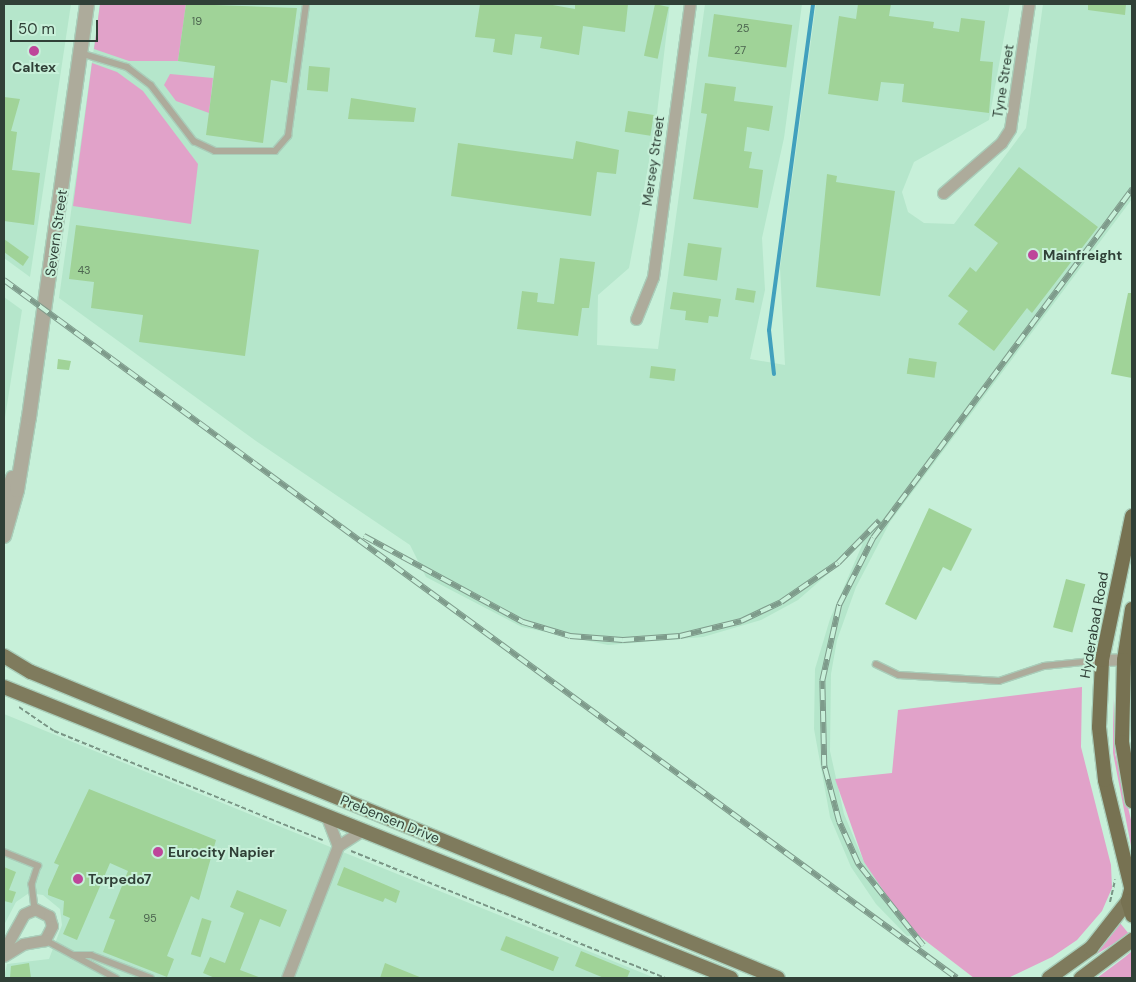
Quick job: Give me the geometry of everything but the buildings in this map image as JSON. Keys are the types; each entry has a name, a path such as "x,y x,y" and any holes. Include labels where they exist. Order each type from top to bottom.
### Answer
{"highway":[{"name":"Hyderabad Road","path":"1132,516 1102,660 1102,759 1132,886"},
{"path":"1132,609 1128,660 1122,696 1123,761 1132,801"},
{"path":"1132,886 1128,901 1132,915"}],"main road":[{"name":"Prebensen Drive","path":"4,656 31,672 778,978"},
{"name":"Prebensen Drive","path":"4,687 363,830 705,973 730,978"},
{"path":"1049,978 1091,948 1128,901"},
{"path":"1081,978 1132,940"}],"street":[{"name":"Severn Street","path":"4,536 20,462 87,4"},
{"name":"Mersey Street","path":"636,319 653,277 690,4"},
{"name":"Tyne Street","path":"943,193 1000,143 1010,129 1029,4"},
{"name":"Severn Street","path":"4,501 20,462"},
{"path":"1102,660 1128,660"},
{"path":"1122,696 1132,685"},
{"path":"326,815 338,846"},
{"path":"287,978 338,846 363,830"},
{"path":"4,950 24,914 35,910 51,921 40,941 4,956"},
{"path":"19,923 21,934 40,941"}],"lane":[{"path":"80,53 128,67 151,85 194,141 215,151 275,152 288,136 306,4"},
{"path":"876,664 899,676 999,681 1044,666 1102,660"},
{"path":"4,852 38,866 32,884 35,910"},
{"path":"40,941 73,955 116,978"},
{"path":"73,955 91,955 150,978"}],"path":[{"path":"1107,909 1115,870"}],"shaded area":[{"path":"4,4 71,4 30,277 4,258"},
{"path":"100,4 670,4 655,130 629,268 598,295 597,345 658,349 705,4 802,4 784,138 762,238 765,290 750,359 785,365 780,268 816,4 1010,4 989,120 914,162 902,192 908,212 924,223 954,224 1026,128 1043,4 1132,4 1132,199 890,522 856,587 837,640 831,674 830,751 844,814 864,862 918,935 907,936 876,904 851,867 830,817 814,729 815,669 830,619 863,543 798,600 761,620 703,637 608,645 522,627 426,577 410,545 256,441 59,298"},
{"path":"100,4 186,4 178,61 129,61 94,49"},
{"path":"92,63 117,72 143,91 198,164 191,224 73,206"},
{"path":"170,74 213,78 209,113 176,101 164,85"},
{"path":"4,297 22,310 4,424"},
{"path":"1082,687 1081,747 1111,865 1112,888 1102,911 1077,940 1052,957 1008,978 974,978 918,935 887,896 864,862 835,779 892,773 898,710"},
{"path":"1113,697 1115,753 1132,824 1132,851 1113,753"},
{"path":"4,714 655,978 4,978 7,964 49,959 62,925 60,909 43,895 29,893 16,902 4,925"},
{"path":"1120,923 1129,934 1076,967 1093,954"},
{"path":"1132,951 1132,978 1097,978 1125,957"}],"waterway":[{"path":"774,374 769,330 813,4"}],"railway":[{"path":"923,946 858,864 839,822 824,766 822,681 839,605 873,538 1132,189"},
{"path":"4,280 957,978"},
{"path":"364,536 523,622 570,636 623,640 680,636 741,621 781,602 838,563 879,521"}],"place":[{"name":"Caltex","path":"34,51"},
{"name":"Mainfreight","path":"1033,255"},
{"name":"Eurocity Napier","path":"158,852"},
{"name":"Torpedo7","path":"78,879"}]}
